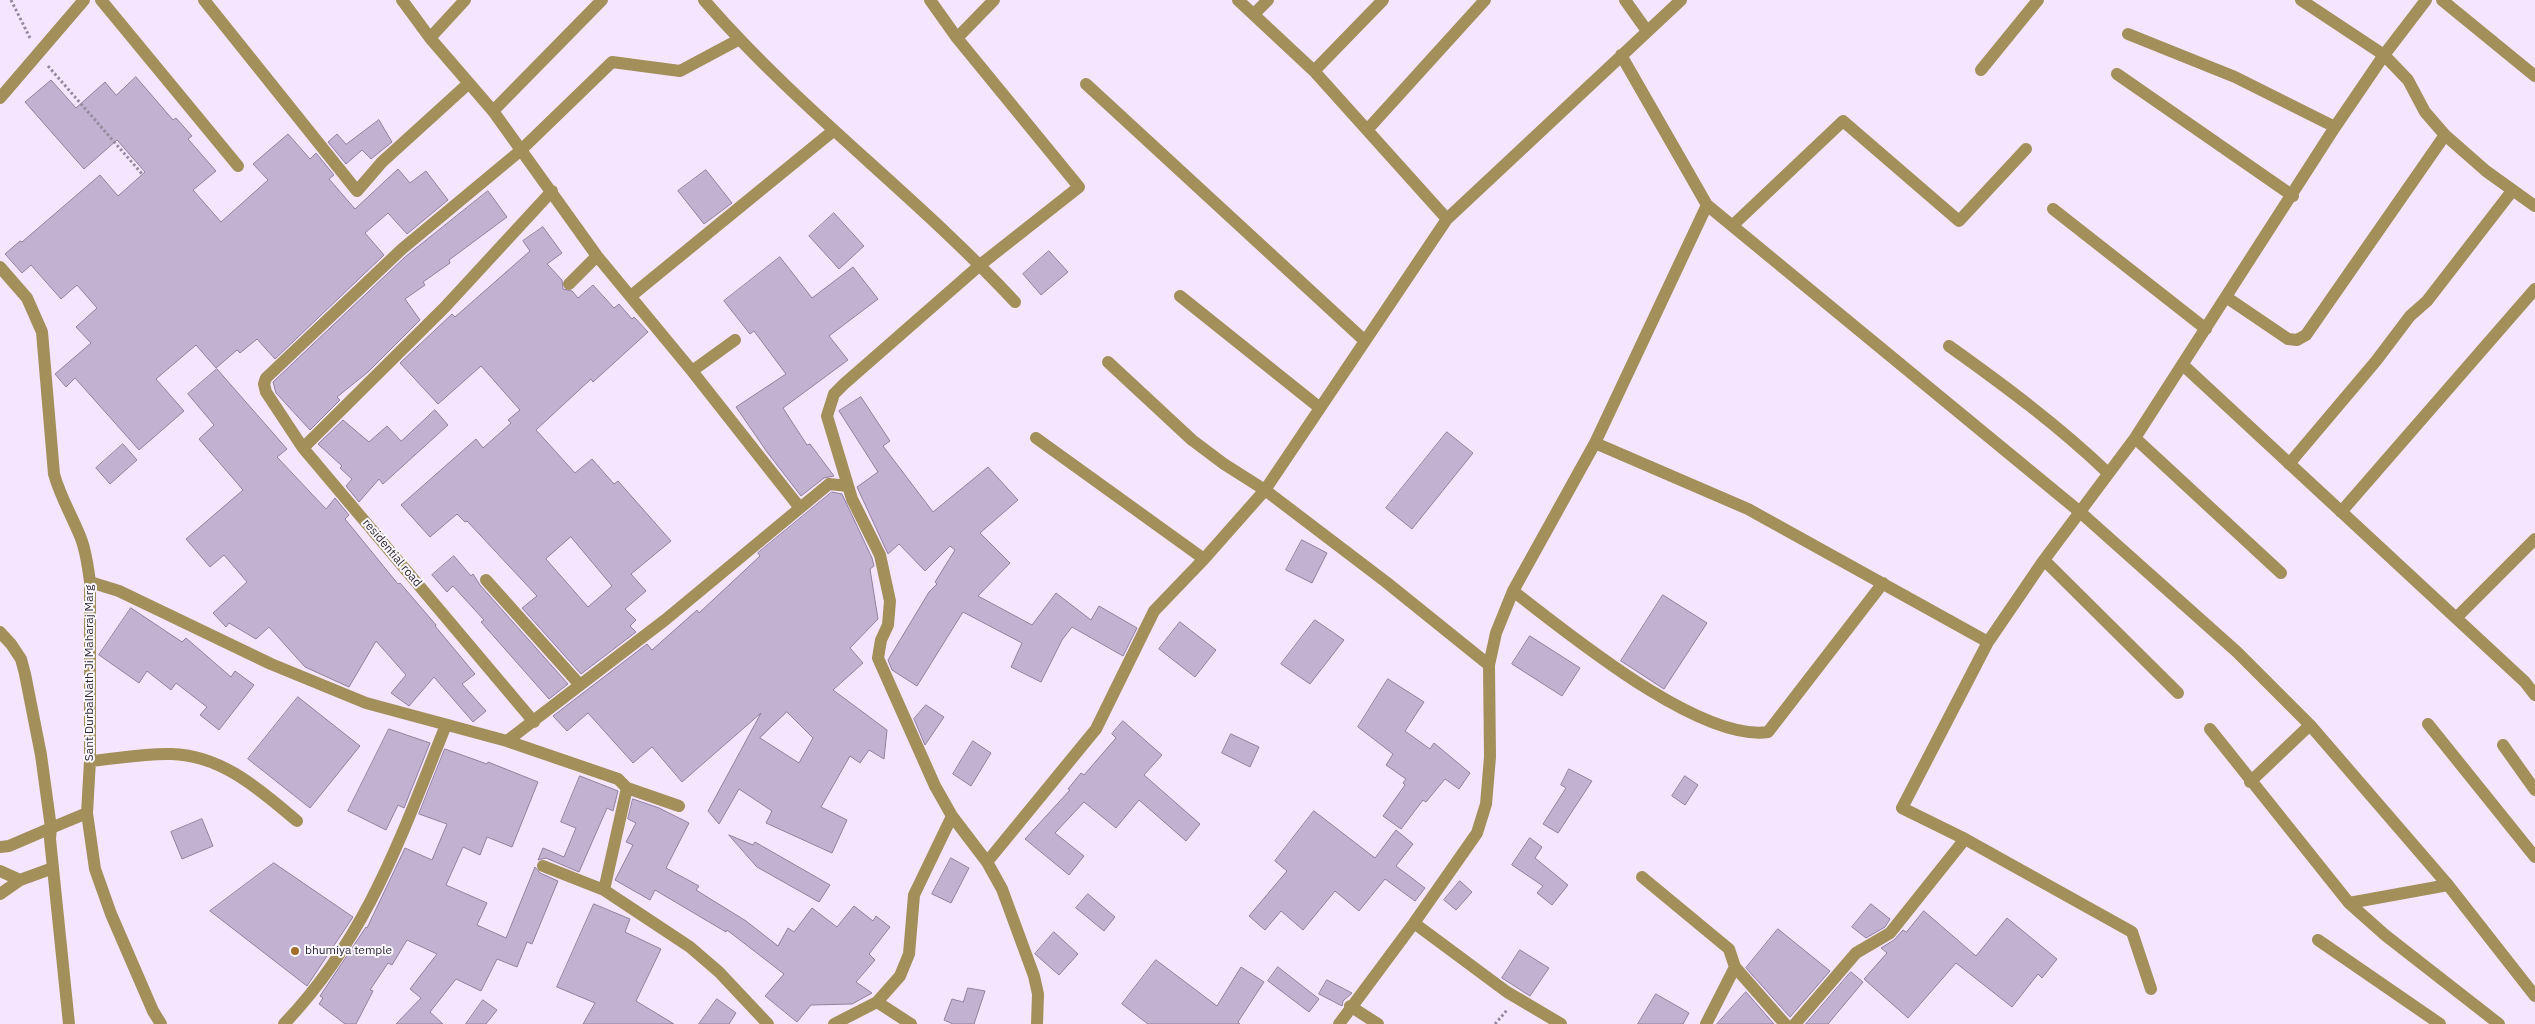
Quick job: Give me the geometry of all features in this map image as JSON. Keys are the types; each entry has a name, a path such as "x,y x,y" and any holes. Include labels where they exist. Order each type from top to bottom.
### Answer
{"street":[{"path":"0,98 84,0"},
{"path":"101,0 238,166"},
{"path":"204,0 357,192 382,162 469,83"},
{"path":"402,0 430,38 492,111 520,151 552,191 597,256 692,371 800,508"},
{"path":"430,38 466,0"},
{"path":"492,111 602,0"},
{"path":"704,0 738,40 833,131 980,265 1015,302"},
{"path":"930,0 957,38 1079,187 980,265 834,394 827,416 848,486 880,555 890,601 888,625 881,640 878,658 935,786 952,816 988,862 1002,889 1034,976 1038,994 1038,1024"},
{"path":"957,38 994,0"},
{"path":"1238,0 1314,71 1447,219"},
{"path":"1254,14 1268,0"},
{"path":"1314,71 1383,0"},
{"path":"1367,130 1485,0"},
{"path":"1625,0 1647,31"},
{"path":"988,862 1096,729 1154,611 1204,559 1265,490 1447,219 1681,0"},
{"path":"1981,70 2038,0"},
{"path":"2301,0 2384,54 2408,80 2425,112 2445,135 2512,191 2535,206"},
{"path":"2151,989 2132,932 1965,839 1902,808 1988,642 2044,560 2135,438 2293,196 2335,127 2384,54 2426,0"},
{"path":"2442,0 2535,76"},
{"path":"2128,34 2235,77 2335,127"},
{"path":"520,151 612,62 680,71 738,40"},
{"path":"1621,55 1707,205 2080,512 2237,652 2310,725 2448,885 2535,996"},
{"path":"2117,74 2293,196"},
{"path":"1086,84 1365,341"},
{"path":"1732,226 1843,121 1959,221 2026,149"},
{"path":"631,296 833,131"},
{"path":"2226,297 2288,339 2297,340 2306,335 2445,135"},
{"name":"residential road","path":"520,151 402,248 266,378 264,384 266,392 304,448 534,722"},
{"path":"304,448 445,307 552,191"},
{"path":"2289,464 2376,361 2410,316 2427,301 2512,191"},
{"path":"1339,1024 1350,1006 1414,923 1477,833 1486,804 1490,757 1489,665 1496,633 1513,591 1595,443 1707,205"},
{"path":"2053,209 2206,329"},
{"path":"569,284 597,256"},
{"name":"Sant DurbalNath Ji Maharaj Marg","path":"0,267 27,298 42,332 54,474 60,494 80,537 90,582 90,761 87,813 95,869 149,1002 162,1024"},
{"path":"2341,512 2535,289"},
{"path":"1180,296 1320,408"},
{"path":"692,371 735,340"},
{"path":"1949,346 2070,437 2108,473"},
{"path":"1108,362 1192,440 1224,464 1265,490 1386,582 1489,665"},
{"path":"2183,365 2525,682 2535,695"},
{"path":"1036,438 1204,559"},
{"path":"2135,438 2281,573"},
{"path":"1595,443 1748,509 1988,642"},
{"path":"507,741 665,620 829,484 848,486"},
{"path":"2456,618 2535,540"},
{"path":"2044,560 2178,693"},
{"path":"486,580 580,685"},
{"path":"90,582 119,591 271,664 366,703 507,741 618,779 627,788 679,806"},
{"path":"1513,591 1590,650 1652,692 1724,728 1753,734 1768,732 1884,583"},
{"path":"0,632 21,659 41,755 51,828 53,868 69,1024"},
{"path":"2428,724 2535,857"},
{"path":"284,1024 308,998 358,927 383,879 446,725"},
{"path":"2250,782 2310,725"},
{"path":"2210,730 2349,903 2385,935 2499,1024"},
{"path":"2503,745 2535,790"},
{"path":"90,761 171,754 206,760 244,778 297,821"},
{"path":"604,890 627,788"},
{"path":"0,847 10,846 87,813"},
{"path":"834,1024 877,1002 900,976 908,954 914,895 952,816"},
{"path":"1795,1024 1856,952 1890,933 1965,839"},
{"path":"543,866 604,890 690,947 719,972 768,1024"},
{"path":"0,894 20,880 53,868"},
{"path":"0,871 20,880"},
{"path":"1642,877 1729,949 1735,967 1785,1024"},
{"path":"2349,903 2448,885"},
{"path":"1414,923 1507,992 1561,1024"},
{"path":"2318,940 2440,1024"},
{"path":"1706,1024 1735,967"},
{"path":"877,1002 911,1024"},
{"path":"1350,1006 1378,1024"}],"path":[{"path":"11,0 38,54 143,175"}],"building":[{"path":"136,77 173,120 176,118 192,136 188,139 216,171 193,190 221,222 268,180 253,164 288,134 310,159 316,153 334,175 329,179 355,209 398,169 410,183 426,171 448,200 407,234 388,213 365,233 384,255 275,359 257,339 240,353 237,350 216,368 196,345 156,379 184,411 139,450 75,378 66,387 55,374 91,343 76,327 97,308 77,285 61,299 31,265 22,273 5,254 20,241 22,242 100,175 118,196 145,172 117,140 84,169 25,102 51,80 76,108 105,82 116,95"},
{"path":"379,120 392,142 371,159 362,150 346,164 328,142 337,134 346,144"},
{"path":"706,170 732,203 704,224 678,191"},
{"path":"488,191 507,217 449,260 450,263 423,282 425,285 405,299 420,320 368,372 337,397 340,400 310,430 276,393 273,382 405,257"},
{"path":"834,213 864,246 839,269 809,236"},
{"path":"543,227 562,253 547,264 562,280 563,289 572,291 578,298 593,285 614,308 619,304 632,319 634,317 648,332 593,382 591,379 536,430 575,473 592,459 614,484 618,481 671,541 631,574 646,591 625,609 636,620 630,626 636,632 581,674 522,608 537,596 467,521 465,522 457,514 430,537 401,505 476,439 483,448 511,423 508,420 520,410 481,366 438,404 400,363 452,314 455,317 530,251 523,241","holes":["571,537 612,586 588,607 546,559"]},
{"path":"1049,251 1068,272 1041,295 1023,274"},
{"path":"780,257 812,298 853,267 878,299 829,336 848,360 783,408 807,445 810,444 834,476 824,478 801,496 767,452 736,407 786,374 754,331 750,334 724,301"},
{"path":"217,369 287,449 277,457 326,509 335,498 349,515 345,519 398,584 400,583 436,625 475,674 462,684 486,711 473,722 434,677 409,706 391,693 406,675 376,641 349,687 305,667 269,627 256,639 229,623 226,627 213,613 247,582 224,555 210,567 186,539 243,490 199,439 214,425 188,394"},
{"path":"861,397 890,441 883,446 933,512 988,467 1018,500 980,533 1010,563 978,596 1032,625 1056,593 1091,620 1099,606 1137,628 1123,656 1072,627 1062,640 1041,682 1011,667 1022,643 963,612 917,686 892,670 888,660 929,592 937,584 935,582 955,550 950,546 925,571 899,544 888,554 857,487 878,472 839,411"},
{"path":"435,410 448,425 383,484 379,479 359,502 346,486 352,479 340,468 342,466 318,444 343,420 369,442 387,426 401,441"},
{"path":"1447,432 1473,453 1412,529 1386,508"},
{"path":"123,444 137,460 110,484 96,468"},
{"path":"832,492 842,494 874,566 870,569 878,619 850,648 863,663 833,690 887,730 884,759 869,750 860,763 850,756 821,807 847,820 832,853 766,823 772,811 739,789 719,824 708,811 761,713 682,782 652,747 633,763 588,713 567,731 553,716 647,644 652,650 697,610 699,613 760,556 758,553","holes":["787,712 813,738 799,763 760,738"]},
{"path":"1302,540 1327,553 1312,583 1286,570"},
{"path":"454,556 471,576 473,574 480,585 568,684 549,699 481,622 484,620 453,586 447,592 432,575"},
{"path":"1663,595 1707,623 1664,689 1621,661"},
{"path":"131,608 182,642 186,638 231,677 235,671 254,685 219,730 200,715 207,707 176,683 171,690 147,671 139,683 99,655"},
{"path":"1315,620 1344,640 1310,684 1281,664"},
{"path":"1180,622 1216,650 1195,677 1159,649"},
{"path":"1530,636 1580,668 1562,696 1512,664"},
{"path":"1388,679 1424,702 1405,731 1430,749 1434,743 1470,773 1459,789 1445,779 1426,802 1423,800 1401,829 1383,816 1405,785 1403,783 1406,779 1386,765 1393,754 1358,727"},
{"path":"298,697 360,746 310,808 248,759"},
{"path":"926,705 944,717 925,745 914,719"},
{"path":"1123,721 1162,755 1144,775 1200,824 1186,841 1139,800 1116,828 1084,802 1055,833 1084,856 1069,875 1025,839 1070,790 1068,789 1081,773 1084,775 1116,738 1112,734"},
{"path":"389,729 430,743 404,808 398,805 386,830 348,811"},
{"path":"1231,734 1259,747 1250,767 1222,753"},
{"path":"973,741 991,753 971,786 953,774"},
{"path":"445,749 487,764 488,762 538,782 512,847 487,837 480,855 463,847 446,885 487,903 477,925 506,938 535,867 540,873 558,881 532,944 527,942 517,967 497,959 481,991 456,979 430,1012 443,1024 396,1024 421,998 410,989 437,954 407,940 392,965 388,963 370,990 373,991 356,1024 345,1024 319,1004 323,998 320,996 367,928 405,848 432,860 447,824 419,814"},
{"path":"1569,769 1592,781 1558,833 1543,824 1566,788 1561,785"},
{"path":"580,776 618,791 613,811 607,808 579,872 546,858 538,860 543,848 564,857 576,828 561,822"},
{"path":"1685,776 1698,785 1685,805 1672,796"},
{"path":"633,799 659,808 689,823 666,868 699,886 696,890 746,921 778,946 788,928 794,932 812,908 837,927 854,906 873,921 876,916 890,927 869,954 875,960 856,982 872,993 852,1004 811,1005 797,1022 765,996 784,974 727,930 726,932 655,890 650,900 615,880 633,845 626,842 636,823 628,819"},
{"path":"1314,811 1375,858 1396,830 1413,844 1396,866 1425,888 1415,901 1385,879 1359,911 1335,891 1303,930 1281,911 1265,930 1249,916 1287,871 1275,861"},
{"path":"202,819 213,846 182,859 171,832"},
{"path":"729,835 753,845 755,842 830,885 819,902 757,867"},
{"path":"1530,838 1542,847 1535,858 1568,885 1552,905 1537,893 1543,886 1512,865"},
{"path":"951,858 969,868 951,903 932,894"},
{"name":"bhumiya temple","path":"274,863 353,917 307,986 210,911"},
{"path":"1460,881 1472,892 1456,910 1444,900"},
{"path":"1088,894 1115,917 1104,931 1076,908"},
{"path":"594,904 630,919 625,932 661,949 636,1001 674,1024 583,1024 595,1003 557,987"},
{"path":"1871,904 1890,919 1885,927 1866,938 1852,927"},
{"path":"1924,911 1976,956 2007,918 2057,959 2042,978 2038,974 2012,1007 1956,963 1908,1018 1864,979 1887,953 1881,948 1894,940 1903,930 1906,932"},
{"path":"1778,929 1830,971 1790,1017 1746,968"},
{"path":"1054,932 1078,954 1059,975 1035,954"},
{"path":"1520,950 1549,968 1530,996 1502,978"},
{"path":"1156,960 1217,1006 1241,967 1264,982 1238,1022 1240,1024 1148,1024 1122,1004"},
{"path":"1278,967 1319,999 1309,1012 1268,981"},
{"path":"1851,972 1863,982 1828,1024 1806,1024"},
{"path":"1327,980 1352,993 1343,1001 1342,1006 1319,994"},
{"path":"968,988 985,991 974,1024 953,1024 944,1020 952,999 963,1002"},
{"path":"1746,992 1774,1024 1717,1024"},
{"path":"1656,994 1689,1013 1683,1024 1638,1024"},
{"path":"717,999 736,1013 729,1024 699,1024"},
{"path":"483,1000 497,1010 486,1024 466,1024"}],"place":[{"name":"bhumiya temple","path":"295,951"}]}
